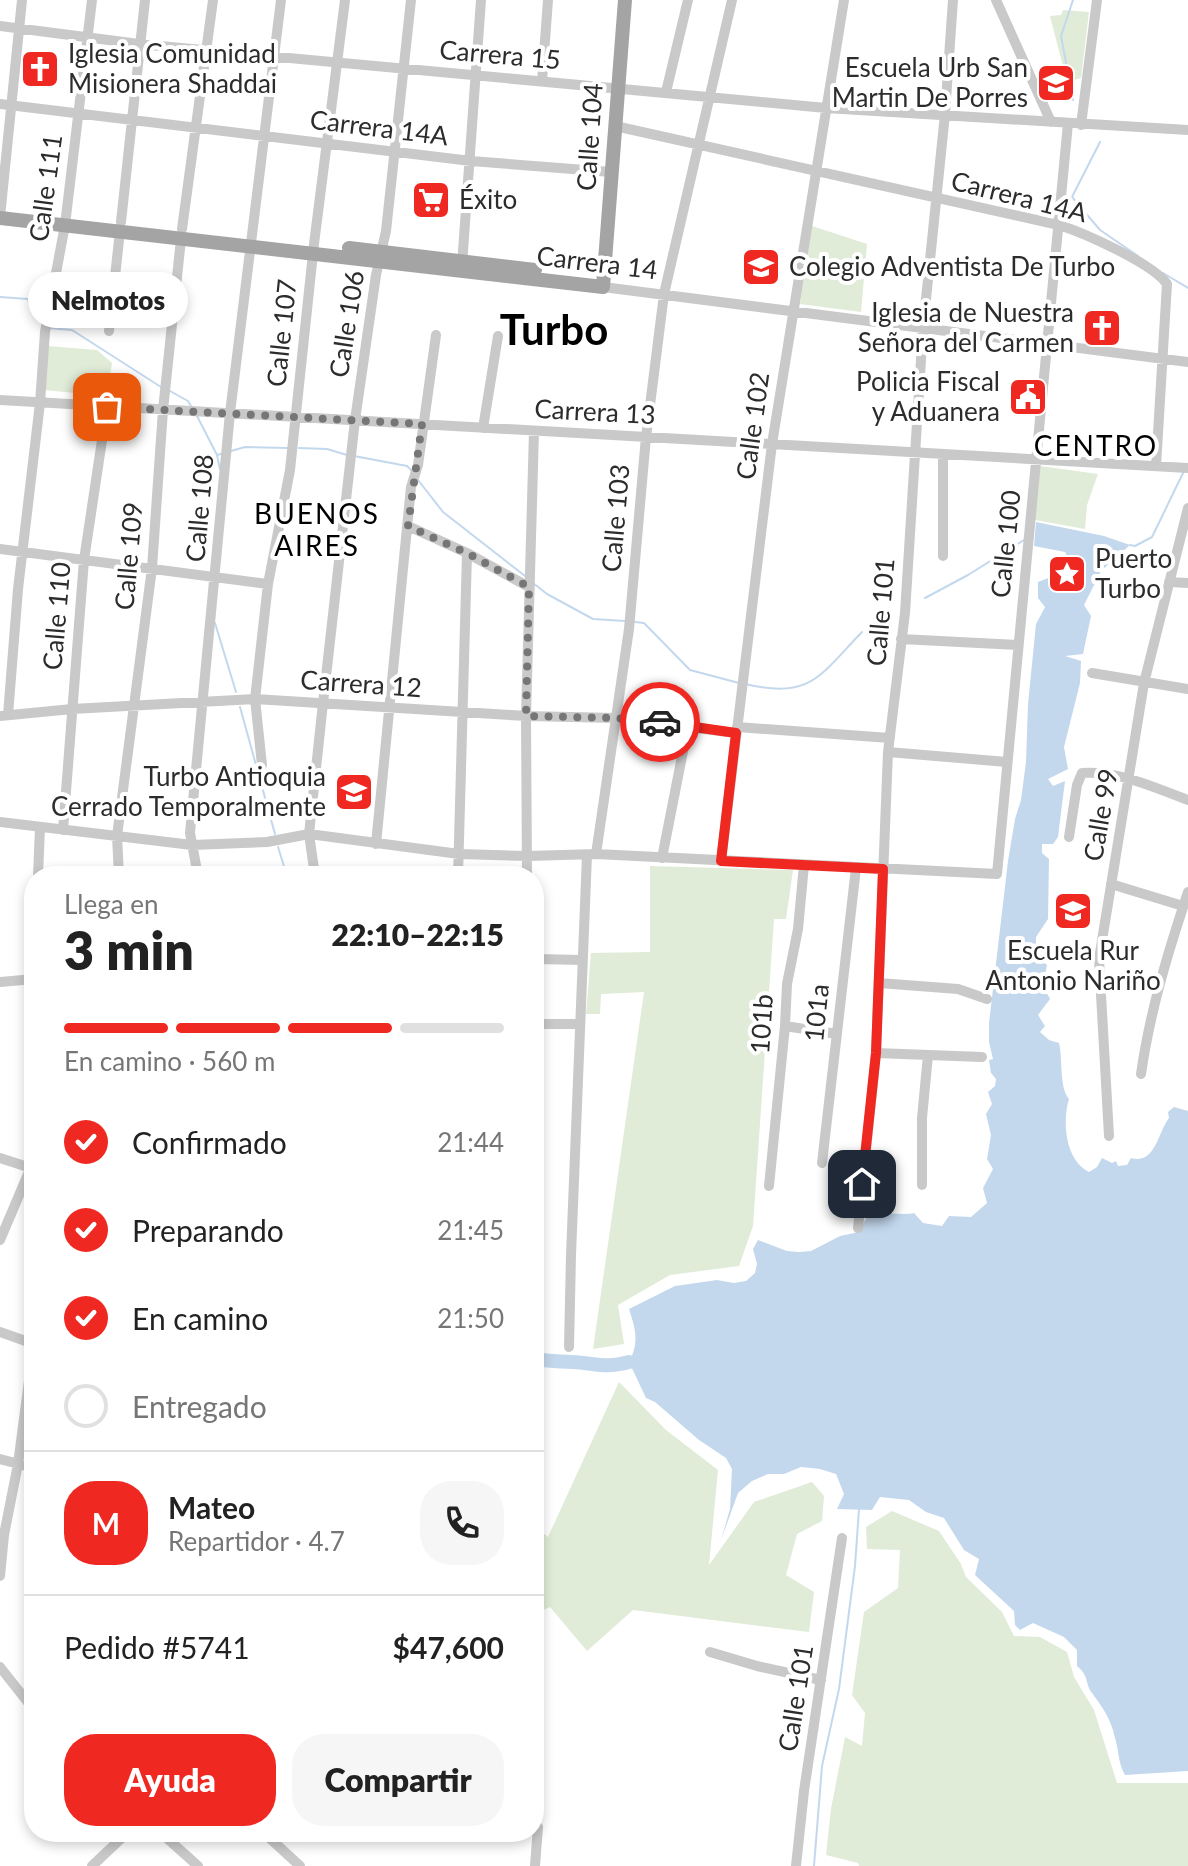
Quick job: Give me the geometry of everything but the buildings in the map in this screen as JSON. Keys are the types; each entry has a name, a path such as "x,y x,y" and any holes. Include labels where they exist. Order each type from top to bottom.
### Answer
{"main road":[{"name":"Calle 104","path":"603,282 625,0"},
{"name":"Carrera 14","path":"0,208 121,227 603,282"},
{"name":"Carrera 14","path":"0,217 66,220"}],"street":[{"path":"0,217 6,105 22,0"},
{"name":"Calle 111","path":"4,716 46,326 66,220 92,0"},
{"path":"109,331 145,0"},
{"name":"Calle 109","path":"118,866 117,836 152,568 163,410 181,234 213,0"},
{"name":"Calle 108","path":"196,866 190,833 226,450 281,0"},
{"name":"Calle 107","path":"262,765 255,699 268,584 292,448 313,249 345,0"},
{"name":"Calle 106","path":"314,866 309,834 323,703 355,420 386,231 411,0"},
{"path":"462,266 481,0"},
{"path":"542,81 548,0"},
{"path":"666,92 688,0"},
{"name":"Calle 103","path":"569,1347 580,1024 592,854 629,629 646,437 664,294 732,0"},
{"name":"Calle 102","path":"721,861 772,444 844,0"},
{"name":"Calle 101","path":"858,1228 876,1053 888,752 905,613 923,328 945,114 953,0"},
{"path":"996,0 1051,122"},
{"path":"1081,125 1097,0"},
{"name":"Carrera 15","path":"0,26 139,44 826,108 1188,130"},
{"name":"Carrera 14A","path":"6,105 471,161 611,172"},
{"name":"Calle 100","path":"883,869 997,874 1068,123"},
{"name":"Carrera 14A","path":"615,126 815,169 1081,232 1144,266 1167,284 1163,359"},
{"name":"Carrera 14","path":"603,282 664,294 1188,362"},
{"path":"376,844 411,487 418,465 436,335"},
{"path":"483,428 498,336"},
{"path":"1156,466 1163,359"},
{"name":"Carrera 13","path":"0,400 1184,468"},
{"name":"Calle 110","path":"63,830 84,560 107,407"},
{"path":"528,866 526,716 534,431"},
{"path":"943,454 943,556"},
{"name":"Calle 99","path":"1109,1136 1099,959 1144,683 1188,508"},
{"path":"408,526 529,585"},
{"path":"0,549 268,584"},
{"path":"458,866 467,553"},
{"path":"1169,582 1188,583"},
{"path":"901,639 1018,645"},
{"path":"1092,673 1188,689"},
{"name":"Carrera 12","path":"202,702 255,699 463,713 616,718 737,730"},
{"path":"4,716 202,702"},
{"path":"662,858 688,726"},
{"path":"737,730 890,738"},
{"path":"888,752 1007,762"},
{"path":"1069,837 1077,785 1082,773 1102,772 1130,778 1188,800"},
{"path":"0,822 192,845 267,842 309,834 459,854 592,854 883,869"},
{"path":"38,866 40,828"},
{"name":"101b","path":"769,1186 787,984 798,929 804,865"},
{"name":"101a","path":"822,1163 856,868"},
{"path":"1111,884 1183,906"},
{"path":"1141,1074 1147,1029 1159,982 1188,892"},
{"path":"544,959 583,960"},
{"path":"0,982 24,980"},
{"path":"879,983 958,989 987,999"},
{"path":"544,1024 580,1024"},
{"path":"785,1026 837,1034"},
{"path":"876,1053 982,1057"},
{"path":"922,1185 922,1118 928,1055"},
{"path":"0,1158 24,1164"},
{"path":"0,1240 24,1186"},
{"path":"0,1332 24,1340"},
{"path":"0,1576 24,1419"},
{"path":"0,1459 24,1466"},
{"name":"Calle 101","path":"796,1866 842,1538"},
{"path":"710,1652 821,1680"},
{"path":"0,1667 24,1697"},
{"path":"92,1866 117,1842"},
{"path":"171,1842 198,1866"},
{"path":"273,1842 295,1865"},
{"path":"535,1866 537,1842"}],"green space":[{"path":"1063,10 1089,12 1081,78 1067,82 1050,16 1061,15"},
{"path":"812,226 867,244 861,312 800,304"},
{"path":"48,346 97,350 112,363 107,396 44,390"},
{"path":"1040,466 1098,474 1087,505 1085,529 1035,520"},
{"path":"650,866 793,870 786,919 774,919 753,1226 739,1266 670,1275 618,1305 624,1344 593,1349 644,992 601,994 600,1014 586,1014 591,953 650,952"},
{"path":"619,1382 666,1430 718,1470 709,1565 754,1502 812,1482 824,1496 822,1521 797,1534 786,1575 814,1592 809,1632 633,1610 587,1651 550,1607 544,1610 544,1534 548,1537"},
{"path":"892,1511 939,1531 966,1577 1002,1612 1014,1636 1040,1637 1067,1652 1074,1677 1094,1710 1117,1783 1188,1783 1188,1866 859,1866 858,1863 826,1855 845,1737 862,1746 865,1713 852,1695 864,1612 898,1588 900,1550 867,1549 866,1527"}],"water":[{"path":"1036,522 1104,536 1130,545 1101,571 1084,605 1091,616 1083,654 1065,656 1081,661 1080,683 1064,747 1068,769 1048,779 1053,786 1065,781 1058,837 1053,844 1042,844 1042,853 1049,859 1048,919 1036,937 1036,957 1047,965 1043,986 1050,999 1038,1015 1045,1026 1040,1032 1049,1040 1059,1043 1062,1081 1069,1099 1067,1139 1075,1159 1089,1172 1097,1167 1102,1158 1112,1163 1116,1161 1118,1166 1127,1165 1131,1158 1146,1157 1169,1118 1168,1112 1174,1107 1188,1111 1188,1771 1125,1775 1109,1719 1077,1666 1077,1650 1064,1637 1033,1623 1020,1630 1015,1625 1014,1611 975,1575 979,1559 964,1550 944,1518 926,1512 909,1500 880,1497 872,1510 837,1509 844,1494 836,1474 801,1467 784,1474 768,1474 752,1481 738,1493 721,1540 730,1509 732,1469 726,1458 646,1398 629,1362 635,1336 629,1309 675,1286 717,1280 734,1283 746,1281 755,1273 757,1264 753,1249 758,1240 787,1251 811,1251 840,1236 859,1232 872,1214 914,1213 923,1223 942,1226 949,1216 971,1217 987,1203 983,1188 993,1169 987,1159 991,1135 986,1114 992,1104 988,1092 995,1086 996,1079 991,1073 989,1060 993,1059 989,1023 1008,861 1026,762 1036,624 1045,607 1038,598 1038,582 1066,574 1073,567 1065,552 1034,546"}],"waterway":[{"path":"1073,0 1061,36 1073,100"},
{"path":"1100,142 1072,197 1100,230 1138,256"},
{"path":"1163,273 1188,288"},
{"path":"0,297 28,299 32,312 43,324"},
{"path":"48,328 72,330 161,387"},
{"path":"170,391 191,406"},
{"path":"196,414 217,455 221,454"},
{"path":"231,451 245,447 288,448"},
{"path":"299,448 327,449 347,455"},
{"path":"217,456 220,469"},
{"path":"354,456 407,466 412,471"},
{"path":"1130,545 1135,546 1152,537 1184,471"},
{"path":"418,480 443,512 525,576"},
{"path":"925,598 1024,540"},
{"path":"533,583 593,619 625,621"},
{"path":"635,622 644,623 690,670 739,683"},
{"path":"215,623 236,692"},
{"path":"745,684 785,689 800,686 824,672 862,632"},
{"path":"240,707 275,834"},
{"path":"278,847 284,866"},
{"path":"544,1360 606,1365 629,1362"},
{"path":"814,1866 822,1766 839,1689 859,1509"}],"way so far":[{"path":"107,407 422,424 408,526 467,553 529,587 526,716 660,722"}],"place":[{"name":"Iglesia Comunidad Misionera Shaddai","path":"40,69"},
{"name":"Escuela Urb San Martin De Porres","path":"1056,83"},
{"name":"Éxito","path":"431,200"},
{"name":"Colegio Adventista De Turbo","path":"761,267"},
{"name":"Iglesia de Nuestra Señora del Carmen","path":"1102,328"},
{"name":"Policia Fiscal y Aduanera","path":"1028,397"},
{"name":"Nelmotos","path":"107,407"},
{"name":"Puerto Turbo","path":"1067,574"},
{"name":"Turbo Antioquia Cerrado Temporalmente","path":"354,792"},
{"name":"Escuela Rur Antonio Nariño","path":"1073,911"}],"district":[{"name":"Turbo","path":"554,330"},
{"name":"CENTRO","path":"1096,446"},
{"name":"BUENOS AIRES","path":"317,530"}],"route":[{"path":"660,722 736,733 721,861 883,869 876,1053 862,1184"}]}
